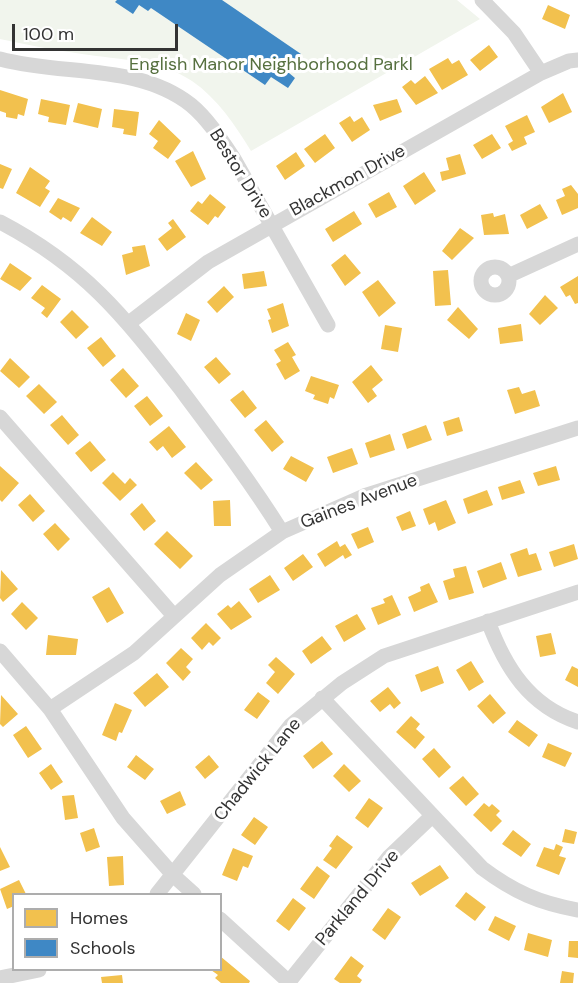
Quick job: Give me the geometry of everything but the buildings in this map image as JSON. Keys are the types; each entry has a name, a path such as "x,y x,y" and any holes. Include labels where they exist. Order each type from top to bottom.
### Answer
{"street":[{"path":"482,0 514,33 541,73"},
{"name":"Bestor Drive","path":"0,59 140,80 167,90 192,106 219,136 272,224 328,325"},
{"name":"Blackmon Drive","path":"129,323 208,262 272,224 541,73 569,61 578,60"},
{"path":"0,222 54,253 100,291 129,323 241,468 282,532"},
{"path":"508,276 578,244"},
{"path":"0,417 174,616"},
{"name":"Gaines Avenue","path":"50,708 135,653 220,575 282,532 364,496 578,428"},
{"name":"Chadwick Lane","path":"158,893 174,876 291,725 322,698 384,656 578,592"},
{"path":"488,621 501,655 513,675 536,699 566,718 578,722"},
{"path":"0,651 50,708 123,818 174,876 193,893"},
{"path":"322,698 482,868 504,885 544,904 578,910"},
{"name":"Parkland Drive","path":"289,983 389,857 432,816"},
{"path":"222,921 289,983"},
{"path":"0,978 30,971"}],"green space":[{"name":"English Manor Neighborhood Parkl","path":"0,0 457,0 480,19 251,151 218,104 192,81 166,68 0,39"}]}
